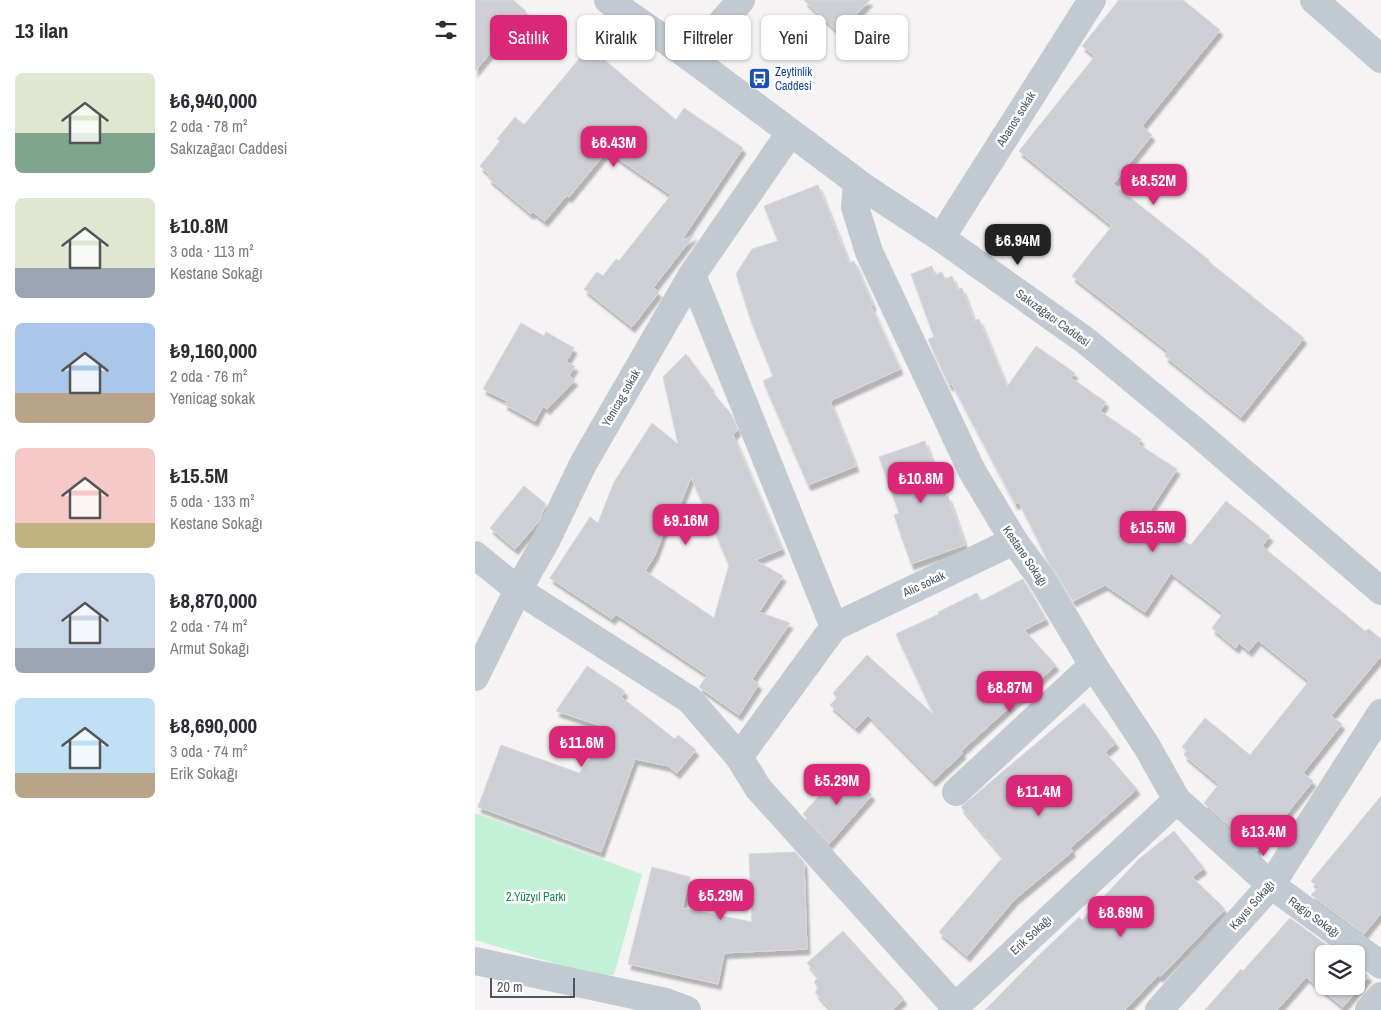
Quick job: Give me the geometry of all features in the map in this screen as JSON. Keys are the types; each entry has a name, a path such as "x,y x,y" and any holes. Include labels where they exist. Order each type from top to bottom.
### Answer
{"street":[{"name":"Sakızağacı Caddesi","path":"608,0 665,40"},
{"path":"728,15 741,0"},
{"name":"Abanos sokak","path":"941,238 1092,0"},
{"path":"1314,0 1381,59"},
{"name":"Sakızağacı Caddesi","path":"694,60 857,182 941,238 1087,341 1381,591"},
{"name":"Yenicag sokak","path":"475,677 518,590 547,539 583,464 692,276 790,133"},
{"name":"Kestane Sokağı","path":"857,182 855,207 869,252 972,472 1014,542 1041,578 1093,665 1146,745 1177,800 1271,885"},
{"path":"692,276 834,627 739,757"},
{"name":"Alic sokak","path":"834,627 1014,542"},
{"path":"475,554 518,590 690,700 739,757 758,788 955,1009"},
{"path":"956,792 1093,665"},
{"name":"Kayısı Sokağı","path":"1159,1010 1271,885 1381,713"},
{"name":"Erik Sokağı","path":"955,1009 1177,800"},
{"name":"Ragip Sokağı","path":"1271,885 1381,966"},
{"path":"475,961 666,1002 687,1010"},
{"path":"1369,1010 1381,996"}],"green space":[{"name":"2.Yüzyıl Parkı","path":"475,813 642,874 614,975 591,974 475,940"}],"building":[{"path":"475,0 513,0 526,11 523,15 490,15 490,53 475,71"},
{"path":"804,0 870,0 856,15 836,15 836,30 826,21 826,15 820,15"},
{"path":"1119,0 1183,0 1220,30 1142,126 1152,135 1113,184 1304,338 1241,417 1165,356 1168,351 1072,276 1112,226 1019,151 1095,56 1082,46"},
{"path":"578,60 604,60 676,120 684,108 743,148 681,241 694,235 653,288 659,292 632,327 584,289 597,272 603,276 616,259 619,261 671,195 606,152 569,197 566,196 545,221 533,212 531,214 488,178 491,176 480,166 500,141 497,139 515,117 524,125"},
{"path":"818,185 849,263 854,261 873,305 871,306 900,369 830,401 856,466 808,485 763,381 773,376 750,318 736,274 752,249 778,241 764,206"},
{"path":"932,266 935,275 942,272 945,279 952,276 957,290 962,288 974,321 979,319 1007,387 1036,346 1075,373 1071,378 1106,402 1100,411 1141,439 1138,444 1177,469 1145,518 1191,545 1226,501 1270,536 1262,546 1365,631 1369,629 1381,639 1381,656 1331,716 1342,724 1303,773 1313,781 1257,851 1204,803 1219,784 1184,755 1187,751 1182,747 1205,718 1250,755 1309,681 1258,640 1249,651 1239,643 1236,648 1212,628 1223,613 1171,573 1145,612 1105,585 1073,601 1048,561 1019,502 1015,504 952,384 949,385 928,339 934,337 911,274"},
{"path":"521,323 544,336 546,332 574,348 566,362 575,366 569,376 575,380 547,409 543,406 535,421 504,404 507,401 483,389"},
{"path":"686,354 711,387 710,389 731,414 738,430 733,435 782,549 755,560 783,576 759,612 790,623 752,679 759,684 739,715 699,687 707,675 616,614 612,619 550,578 590,517 598,523 614,482 652,423 678,444 663,377","holes":["691,477 729,565 714,618 645,571 655,555 669,518 674,520"]},
{"path":"925,441 944,497 948,496 965,545 911,564 894,515 899,513 879,457"},
{"path":"524,486 546,504 539,521 515,549 490,528"},
{"path":"1023,579 1046,619 1024,630 1056,665 961,751 963,753 933,781 868,715 856,728 830,705 837,698 833,693 867,655 934,715 896,634 939,614 938,612 977,593 981,601"},
{"path":"587,666 625,691 621,697 675,739 678,735 696,750 677,773 668,766 635,759 601,852 478,807 501,745 579,773 613,730 556,711"},
{"path":"1084,703 1116,743 1105,752 1137,789 1070,848 1073,851 1014,900 967,956 939,932 1003,857 961,807"},
{"path":"843,769 872,795 829,844 803,814"},
{"path":"1381,796 1381,913 1364,934 1311,895 1319,887 1311,881"},
{"path":"1174,831 1204,868 1192,877 1225,909 1160,977 1158,975 1125,1010 985,1010 1079,917 1082,920 1139,859"},
{"path":"795,852 804,862 807,949 724,953 718,984 628,964 652,867 690,877 682,908 752,922 749,854"},
{"path":"1290,918 1327,945 1315,945 1315,984 1306,977 1277,1010 1205,1010 1241,969 1243,971"},
{"path":"843,931 904,999 892,1010 831,1010 815,992 819,988 814,982 819,977 807,963"},
{"path":"1365,973 1369,976 1365,981"},
{"path":"1328,995 1353,995 1343,1007"}],"place":[{"name":"Zeyti̇nli̇k Caddesi̇","path":"759,79"}]}
